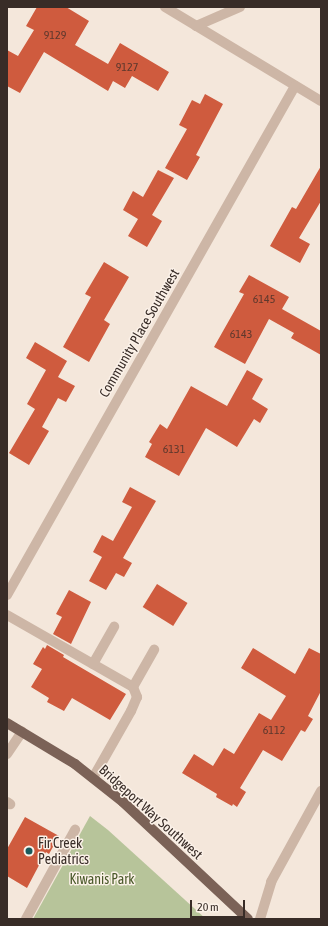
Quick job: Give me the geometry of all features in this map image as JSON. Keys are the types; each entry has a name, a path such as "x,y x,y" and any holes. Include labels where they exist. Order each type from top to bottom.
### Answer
{"main road":[{"name":"Bridgeport Way Southwest","path":"7,723 75,764 123,802 248,919"}],"street":[{"path":"165,7 321,101"},
{"path":"196,26 240,7"},
{"name":"Community Place Southwest","path":"7,595 295,86"},
{"path":"7,615 133,687 136,697 131,711 93,778"},
{"path":"93,664 114,627"},
{"path":"133,687 154,650"},
{"path":"7,754 22,732"},
{"path":"260,919 271,882 321,791"},
{"path":"26,919 75,830"}],"green space":[{"name":"Kiwanis Park","path":"90,816 108,830 206,919 33,919"}],"building":[{"path":"37,7 66,7 89,21 75,45 108,64 120,43 169,72 158,91 132,76 125,88 113,81 108,91 44,52 20,93 7,86 7,50 18,56 34,30 26,26"},
{"path":"205,94 223,104 196,155 200,157 187,180 165,168 187,129 179,125 192,100 200,104"},
{"path":"321,166 321,201 299,238 310,244 300,263 270,246 292,207 296,209"},
{"path":"158,170 174,178 152,215 162,221 147,247 128,236 138,219 123,210 133,191 143,197"},
{"path":"104,262 129,277 104,320 110,324 89,362 63,347 91,297 85,294"},
{"path":"249,275 289,297 282,309 321,331 321,355 291,338 294,333 269,319 245,364 214,347 244,294 239,292"},
{"path":"35,342 67,361 58,377 75,386 66,402 58,398 42,427 49,431 29,465 9,453 35,409 27,404 46,370 26,358"},
{"path":"247,370 263,379 252,399 268,409 260,423 254,419 237,447 206,428 179,476 145,457 152,444 149,442 160,424 167,429 191,386 227,406"},
{"path":"130,487 156,501 123,558 132,563 124,577 116,573 106,590 89,581 102,557 93,552 102,535 113,541 132,507 122,502"},
{"path":"157,584 188,603 173,626 143,607"},
{"path":"69,590 91,602 71,644 53,634 62,617 56,614"},
{"path":"47,645 64,655 63,657 126,694 110,720 72,698 64,711 47,702 49,698 31,687 42,669 33,664 43,647 45,649"},
{"path":"253,648 295,674 309,648 321,654 321,691 308,716 313,719 305,732 301,730 282,761 263,750 240,788 246,792 237,807 233,804 232,806 216,797 217,794 182,773 194,754 213,766 224,748 234,754 259,713 271,720 286,696 241,668"},
{"name":"Fir Creek Pediatrics","path":"25,817 59,836 49,854 46,852 27,888 7,876 7,849"}],"place":[{"name":"Fir Creek Pediatrics","path":"29,851"}]}
